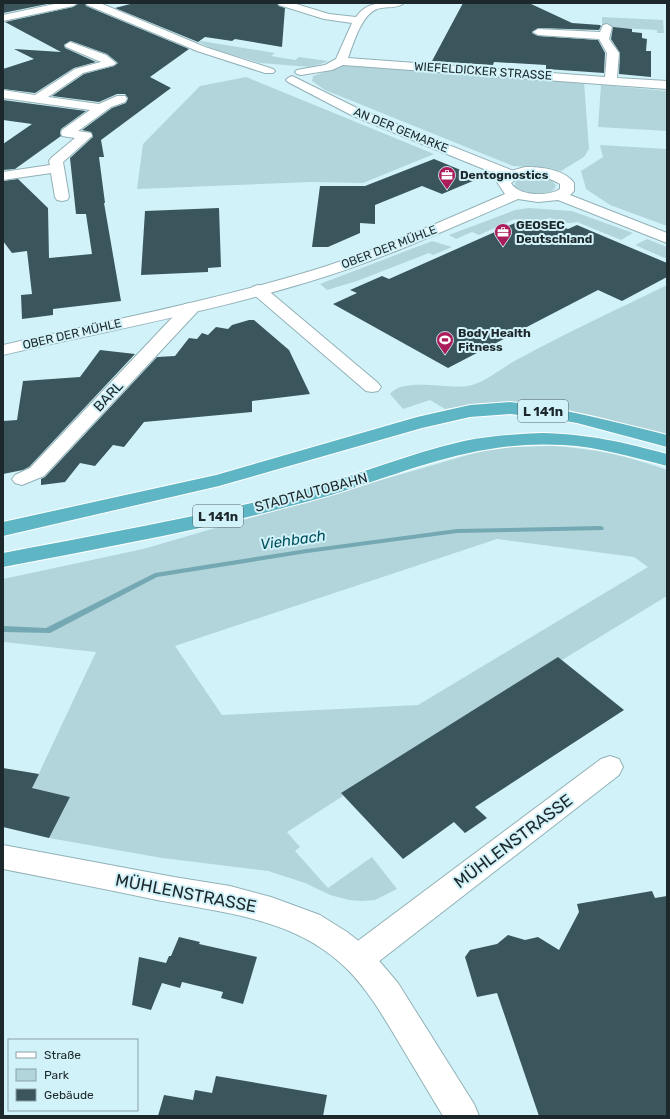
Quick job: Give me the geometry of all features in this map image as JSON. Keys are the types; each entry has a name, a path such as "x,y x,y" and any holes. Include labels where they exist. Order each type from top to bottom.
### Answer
{"highway":[{"name":"L 141n","path":"3,529 219,480 409,426 470,411 504,408 530,409 578,418 667,441"},
{"name":"STADTAUTOBAHN","path":"3,560 192,522 300,497 437,454 514,440 561,440 606,444 667,460"}],"street":[{"path":"3,18 73,3"},
{"name":"WIEFELDICKER STRASSE","path":"90,3 201,49 269,72 287,75 328,68 341,61 667,85"},
{"path":"283,3 328,17 359,21"},
{"path":"341,61 359,21 369,5 400,3"},
{"path":"538,32 606,32 604,39 613,53 612,81"},
{"path":"37,99 79,71 110,63 102,57 70,45"},
{"name":"AN DER GEMARKE","path":"287,75 357,113 511,175"},
{"path":"3,94 101,108"},
{"path":"62,197 56,161 86,136 68,133 107,104 121,99"},
{"path":"3,176 57,168"},
{"path":"530,172 557,176 567,183 568,187 567,191 559,196 538,198 516,194 508,190 505,186 504,182 511,175 530,172"},
{"name":"OBER DER MÜHLE","path":"3,350 191,308 321,272 420,236 516,194"},
{"path":"559,196 667,238"},
{"path":"258,290 372,387"},
{"name":"BARL","path":"22,479 37,472 191,308"},
{"name":"MÜHLENSTRASSE","path":"358,959 610,767"},
{"name":"MÜHLENSTRASSE","path":"3,857 174,890 230,899 271,910 308,925 336,942 358,959 387,994 462,1116"}],"green space":[{"path":"602,17 663,20 664,33 657,33 657,30 602,27"},
{"path":"195,40 275,53 271,56 295,60 299,57 328,61 310,67 260,63 213,49"},
{"path":"345,65 584,82 589,149 584,157 561,171 550,168 513,166 325,90 312,81 313,76"},
{"path":"246,77 434,154 363,183 312,182 137,189 143,144 200,86"},
{"path":"601,85 667,91 667,131 598,127"},
{"path":"600,145 667,149 667,226 610,205 586,189 581,171 603,157"},
{"path":"525,177 547,178 556,186 553,190 542,195 529,194 514,186 516,181"},
{"path":"529,208 572,211 633,233 621,240 577,222 566,223 549,218 536,222 524,222 515,219 479,235 472,232 456,239 449,235 515,210"},
{"path":"647,239 667,247 667,259 635,245"},
{"path":"432,241 452,247 433,255 429,253 357,281 327,290 320,284"},
{"path":"667,285 667,435 556,407 530,403 482,403 445,409 430,400 403,409 390,394 397,389 406,386 463,386 478,383 538,348"},
{"path":"552,446 596,451 639,461 667,470 667,596 562,660 558,657 341,793 343,796 287,832 300,847 295,851 328,888 372,857 397,889 375,900 349,900 330,895 305,883 268,871 162,858 49,838 70,797 32,788 96,652 3,642 3,579 143,549 478,452 512,447","holes":["497,539 634,557 648,567 418,705 222,715 175,646"]}],"building":[{"path":"3,3 52,3 3,13"},
{"path":"79,3 85,3 86,6 189,49 150,77 171,88 101,140 104,157 99,157 104,203 121,301 53,309 53,315 22,319 21,295 32,294 27,251 12,253 3,241 3,181 18,179 48,208 49,258 92,254 86,214 76,214 70,158 93,137 91,132 82,130 112,108 126,103 128,98 125,94 117,94 99,102 52,96 84,74 114,66 118,63 107,54 71,41 64,45 65,48 96,62 74,68 35,93 3,89 3,69 34,59 14,49 61,52 5,22 73,7"},
{"path":"134,3 277,3 279,6 285,8 282,47 235,39 232,41 205,37 198,42 115,8"},
{"path":"463,3 529,3 572,23 600,25 599,30 538,28 532,33 538,36 598,40 605,53 604,73 546,69 546,65 494,62 493,65 432,61"},
{"path":"613,27 632,29 632,32 642,33 642,38 647,39 646,51 651,51 651,77 619,74 620,53 611,39"},
{"path":"3,100 86,111 61,129 61,136 15,169 3,170 3,144 32,124 3,120"},
{"path":"434,159 480,178 442,194 422,186 375,205 375,224 360,223 360,233 328,247 312,247 320,186 365,186"},
{"path":"219,208 221,267 208,268 208,272 141,275 145,211"},
{"path":"549,221 568,229 577,225 667,263 667,277 622,301 598,290 448,368 333,304 357,293 350,290 382,276 389,279 515,223 530,229"},
{"path":"254,320 289,350 310,394 252,401 252,412 144,422 124,447 113,445 95,466 80,463 65,482 41,485 41,479 45,477 157,357 175,356 189,338 197,339 202,333 208,335 216,327 228,329 232,325"},
{"path":"100,350 135,354 29,467 23,470 3,474 3,421 17,420 23,381 80,377"},
{"path":"558,657 624,710 475,807 487,818 465,833 454,822 403,859 341,793"},
{"path":"3,768 39,774 32,788 70,797 49,838 3,827"},
{"path":"652,891 655,898 667,896 667,1116 539,1116 497,993 477,997 465,957 470,950 497,944 508,935 525,940 538,937 559,950 579,912 577,904"},
{"path":"179,937 200,942 199,944 257,957 243,1004 221,998 223,992 182,982 180,988 162,983 151,1010 132,1005 139,957 166,963 169,956 171,956"},
{"path":"216,1076 327,1095 323,1116 158,1116 164,1095 193,1100 195,1090 212,1093"}],"waterway":[{"name":"Viehbach","path":"3,629 47,631 155,575 307,551 457,531 601,528"}],"place":[{"name":"Dentognostics","path":"447,190"},
{"name":"GEOSEC Deutschland","path":"503,247"},
{"name":"Body Health Fitness","path":"445,355"}]}
